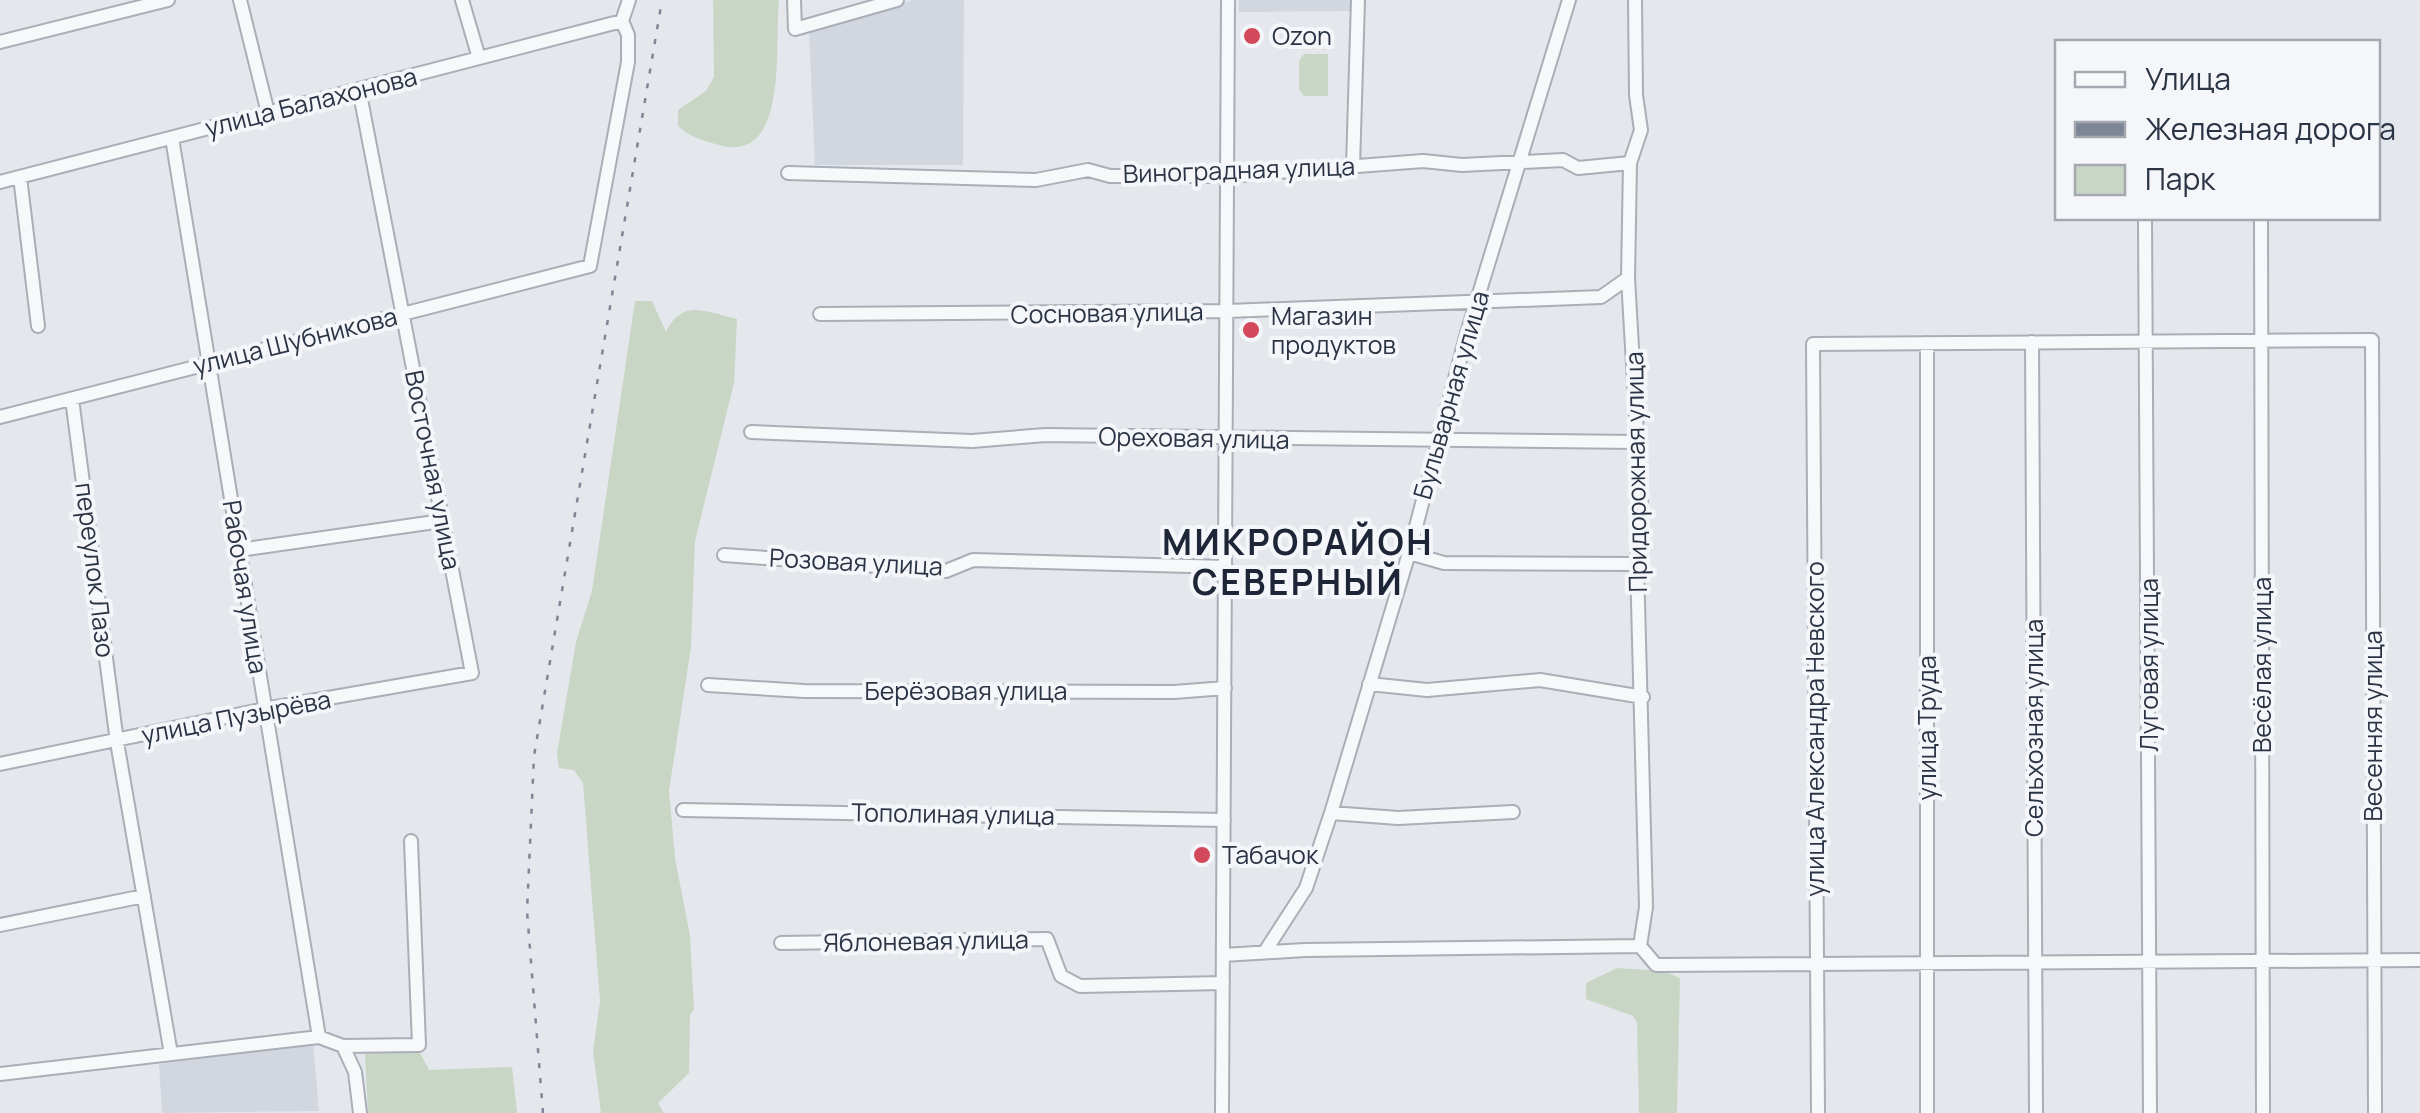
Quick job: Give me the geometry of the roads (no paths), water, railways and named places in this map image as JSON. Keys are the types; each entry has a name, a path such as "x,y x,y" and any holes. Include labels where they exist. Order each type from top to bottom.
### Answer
{"street":[{"path":"0,42 168,0"},
{"path":"240,0 268,113"},
{"path":"462,0 480,58"},
{"path":"622,22 630,0"},
{"path":"794,0 795,29 897,0"},
{"path":"1222,1113 1228,0"},
{"path":"1353,166 1358,0"},
{"name":"Бульварная улица","path":"1264,953 1306,888 1331,813 1409,553 1436,439 1570,0"},
{"name":"Придорожная улица","path":"1635,0 1641,130 1630,163 1628,278 1642,503 1637,564 1646,907 1640,946"},
{"name":"улица Балахонова","path":"0,182 622,22"},
{"name":"улица Шубникова","path":"0,417 590,266 628,62 628,35 622,22"},
{"name":"Восточная улица","path":"360,89 472,673"},
{"name":"Рабочая улица","path":"172,138 319,1037"},
{"name":"Виноградная улица","path":"788,173 1036,180 1088,170 1110,176 1229,176 1353,166 1563,160 1578,168 1630,163"},
{"path":"20,177 38,326"},
{"name":"Луговая улица","path":"2145,220 2150,1113"},
{"name":"Весёлая улица","path":"2260,220 2263,1113"},
{"name":"Сосновая улица","path":"820,314 1228,310 1600,297 1628,278"},
{"name":"Весенняя улица","path":"2261,341 2372,340 2375,1113"},
{"path":"1927,343 2261,341"},
{"name":"Сельхозная улица","path":"2032,342 2036,1113"},
{"name":"улица Александра Невского","path":"1818,1113 1813,344 1927,343"},
{"name":"улица Труда","path":"1927,343 1927,1113"},
{"name":"переулок Лазо","path":"72,398 117,742 170,1054"},
{"name":"Ореховая улица","path":"751,432 972,441 1045,436 1638,442"},
{"path":"239,550 442,521"},
{"path":"1409,553 1444,563 1637,564"},
{"name":"Розовая улица","path":"724,554 946,571 973,560 1226,567"},
{"name":"улица Пузырёва","path":"0,764 265,709 472,673"},
{"path":"1369,684 1427,690 1540,680 1642,697"},
{"name":"Берёзовая улица","path":"708,685 804,691 1174,692 1225,688"},
{"name":"Тополиная улица","path":"683,810 1224,820"},
{"path":"1331,813 1398,818 1513,812"},
{"path":"0,1074 319,1037 343,1046 420,1045 411,842"},
{"path":"0,925 144,896"},
{"name":"Яблоневая улица","path":"782,943 1046,938 1062,976 1080,986 1222,983"},
{"path":"1223,955 1640,946 1656,966 2420,960"},
{"path":"343,1046 355,1072 360,1113"}],"railway":[{"path":"543,1113 527,911 534,756 662,0"}],"place":[{"name":"Ozon","path":"1252,36"},
{"name":"Магазин продуктов","path":"1251,330"},
{"name":"Табачок","path":"1202,855"}],"district":[{"name":"МИКРОРАЙОН СЕВЕРНЫЙ","path":"1298,563"}]}
